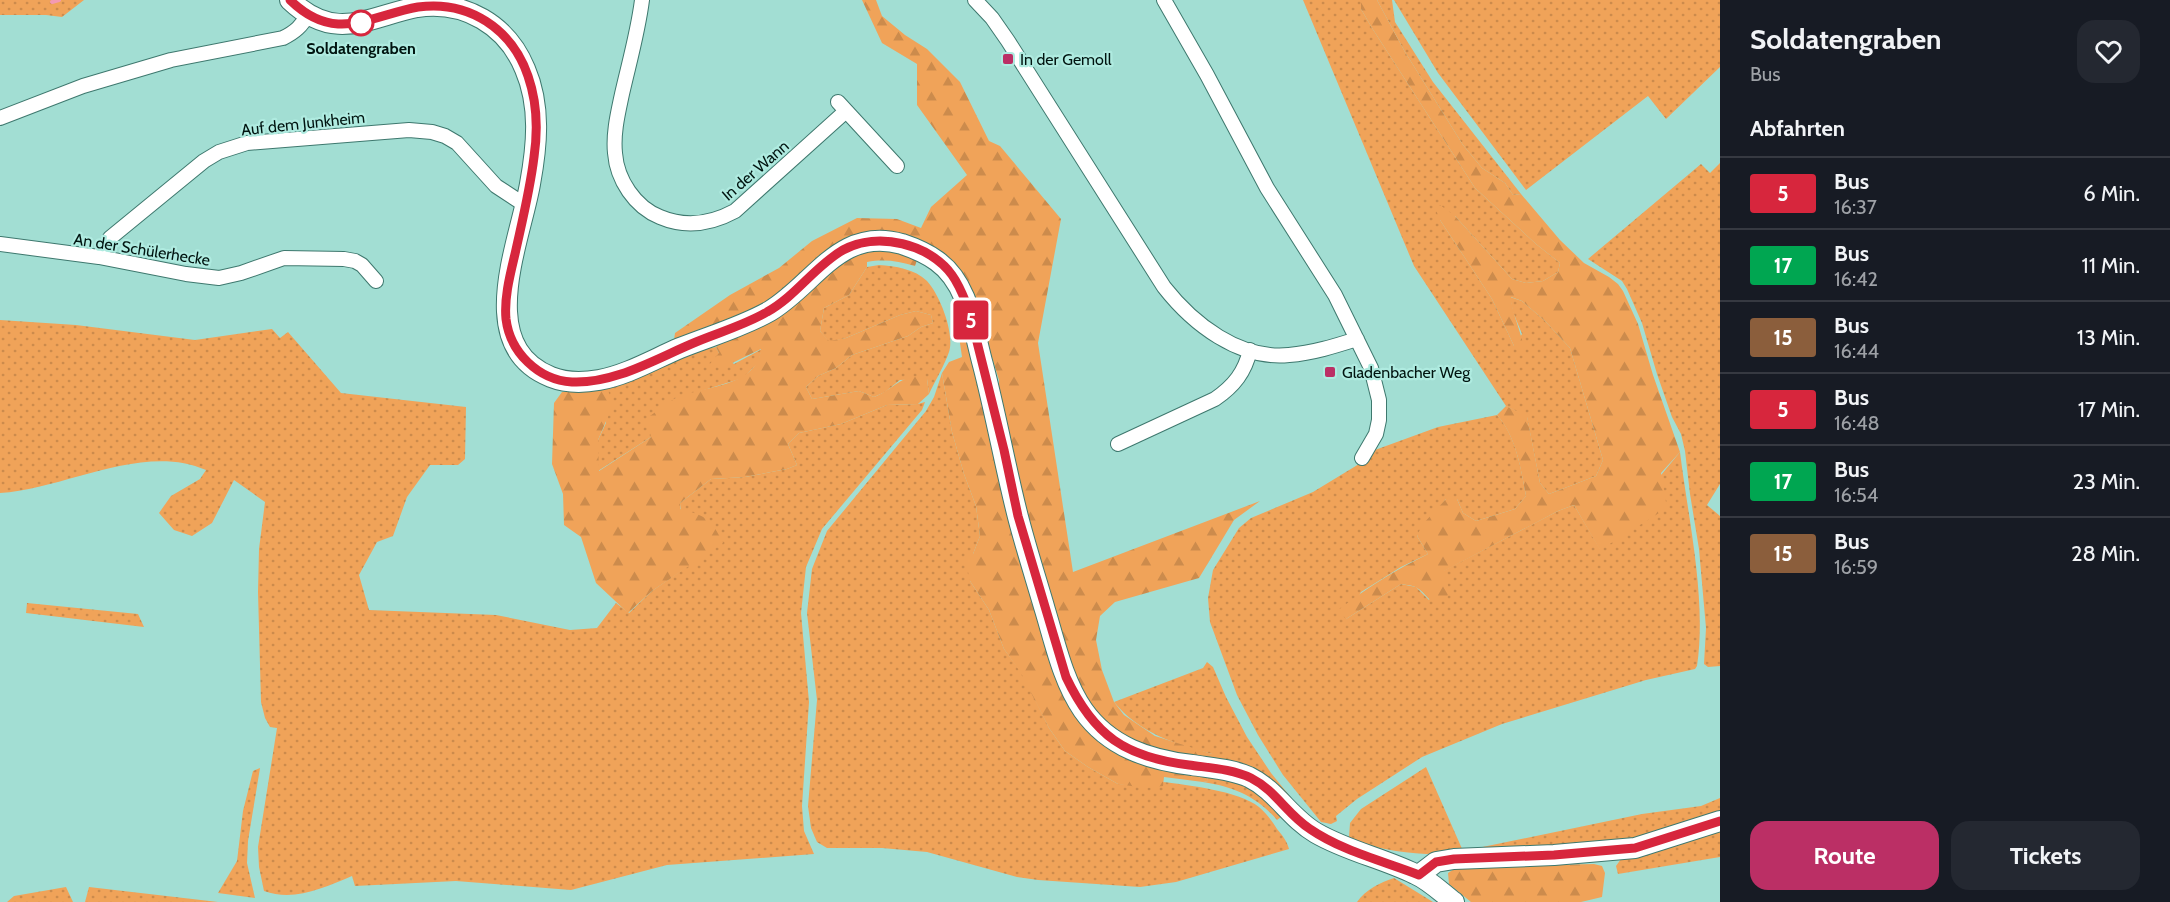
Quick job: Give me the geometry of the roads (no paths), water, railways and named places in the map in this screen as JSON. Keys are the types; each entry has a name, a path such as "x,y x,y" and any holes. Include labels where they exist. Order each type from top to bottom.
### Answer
{"street":[{"path":"290,0 308,14 327,21 351,24 375,20 414,8 446,6 467,10 496,26 512,45 524,66 535,102 536,125 534,156 509,283 507,323 515,345 531,366 552,378 568,382 614,376 752,320 786,300 829,261 844,250 858,244 892,242 925,253 940,263 952,274 969,310 1018,516 1063,668 1076,699 1085,712 1101,730 1126,748 1160,761 1222,769 1251,778 1274,795 1297,820 1311,830 1357,852 1419,875 1454,902"},
{"name":"In der Wann","path":"642,0 615,128 615,154 619,173 629,192 655,215 672,222 690,224 712,221 735,211 842,106 897,166"},
{"path":"975,0 992,18 1008,41 1171,296 1195,320 1216,336 1266,354 1289,356 1321,350 1357,339"},
{"path":"1164,0 1267,188 1335,295 1371,368 1379,400 1379,420 1376,434 1362,458"},
{"path":"0,118 83,86 171,60 283,38 294,32 308,14"},
{"name":"Auf dem Junkheim","path":"99,257 110,238 204,161 219,152 248,143 410,130 432,132 457,143 496,186 525,205"},
{"name":"An der Schülerhecke","path":"0,244 99,257 219,278 284,258 344,259 362,265 376,281"},
{"path":"1118,444 1215,399 1227,391 1244,371 1250,350"},
{"path":"1419,875 1436,862 1454,859 1554,855 1635,848 1720,821"}],"waterway":[{"path":"52,2 59,0"}],"place":[{"name":"Soldatengraben","path":"361,23"},
{"name":"In der Gemoll","path":"1008,59"},
{"name":"Gladenbacher Weg","path":"1330,372"}]}
